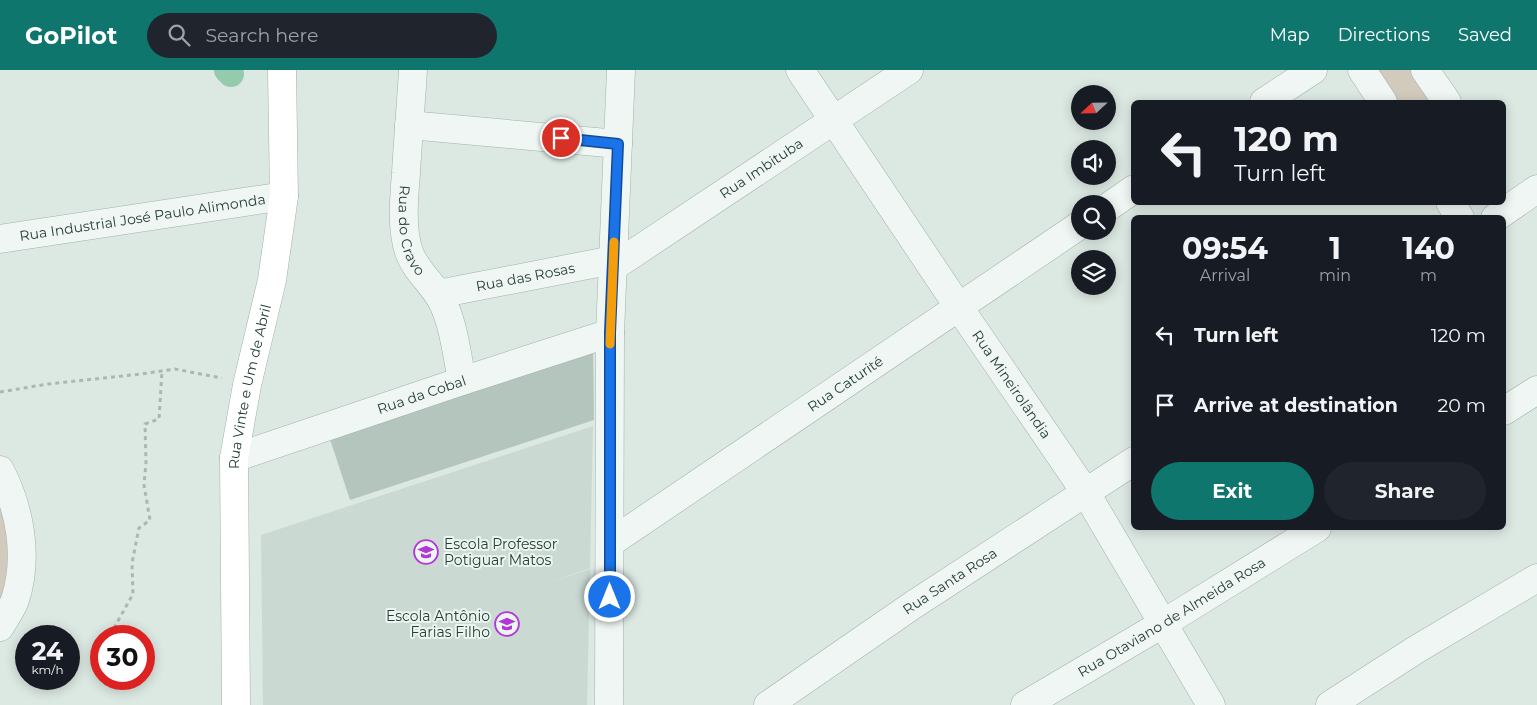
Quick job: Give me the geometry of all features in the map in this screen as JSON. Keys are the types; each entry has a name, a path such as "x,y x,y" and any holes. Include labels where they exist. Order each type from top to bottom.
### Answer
{"main road":[{"name":"Rua Vinte e Um de Abril","path":"236,705 234,458 247,385 272,280 284,196 282,70"}],"street":[{"name":"Rua do Cravo","path":"413,70 404,198 405,233 409,252 415,264 438,294 450,324 462,381"},
{"path":"609,705 610,333 620,70"},
{"name":"Rua Mineirolândia","path":"800,70 1086,493 1211,705"},
{"name":"Rua Imbituba","path":"613,263 834,121 909,70"},
{"path":"1267,100 1313,70"},
{"path":"1362,70 1383,100"},
{"path":"1425,70 1446,100"},
{"path":"409,125 618,144"},
{"path":"1116,201 1131,191"},
{"name":"Rua Industrial José Paulo Alimonda","path":"0,239 284,196"},
{"name":"Rua Caturité","path":"610,543 1071,231"},
{"name":"Rua das Rosas","path":"438,294 613,263"},
{"name":"Rua da Cobal","path":"234,458 610,333"},
{"path":"1506,410 1537,390"},
{"name":"Rua Santa Rosa","path":"768,705 913,605 1131,463"},
{"path":"0,470 13,500 22,548 21,568 14,601 0,627"},
{"name":"Rua Otaviano de Almeida Rosa","path":"1025,705 1164,623 1314,530"},
{"path":"1330,705 1418,649 1537,578"}],"path":[{"path":"0,392 48,384 175,369 247,385"},
{"path":"116,625 133,594 132,563 139,528 150,520 144,485 146,463 145,424 158,419 162,371"}],"shaded area":[{"path":"1373,70 1413,70 1434,100 1394,100"},
{"name":"Escola Professor Potiguar Matos","path":"593,426 590,568 550,582 590,569 587,705 263,705 261,535"},
{"path":"0,491 13,552 0,616"}],"building":[{"path":"593,342 594,420 350,500 327,430"}],"waterway":[{"path":"227,70 231,74"}],"slow traffic":[{"path":"610,344 614,242"}],"place":[{"name":"Escola Professor Potiguar Matos","path":"426,552"},
{"name":"Escola Antônio Farias Filho","path":"507,624"}],"route":[{"path":"561,138 618,144 610,333 610,597"}]}
